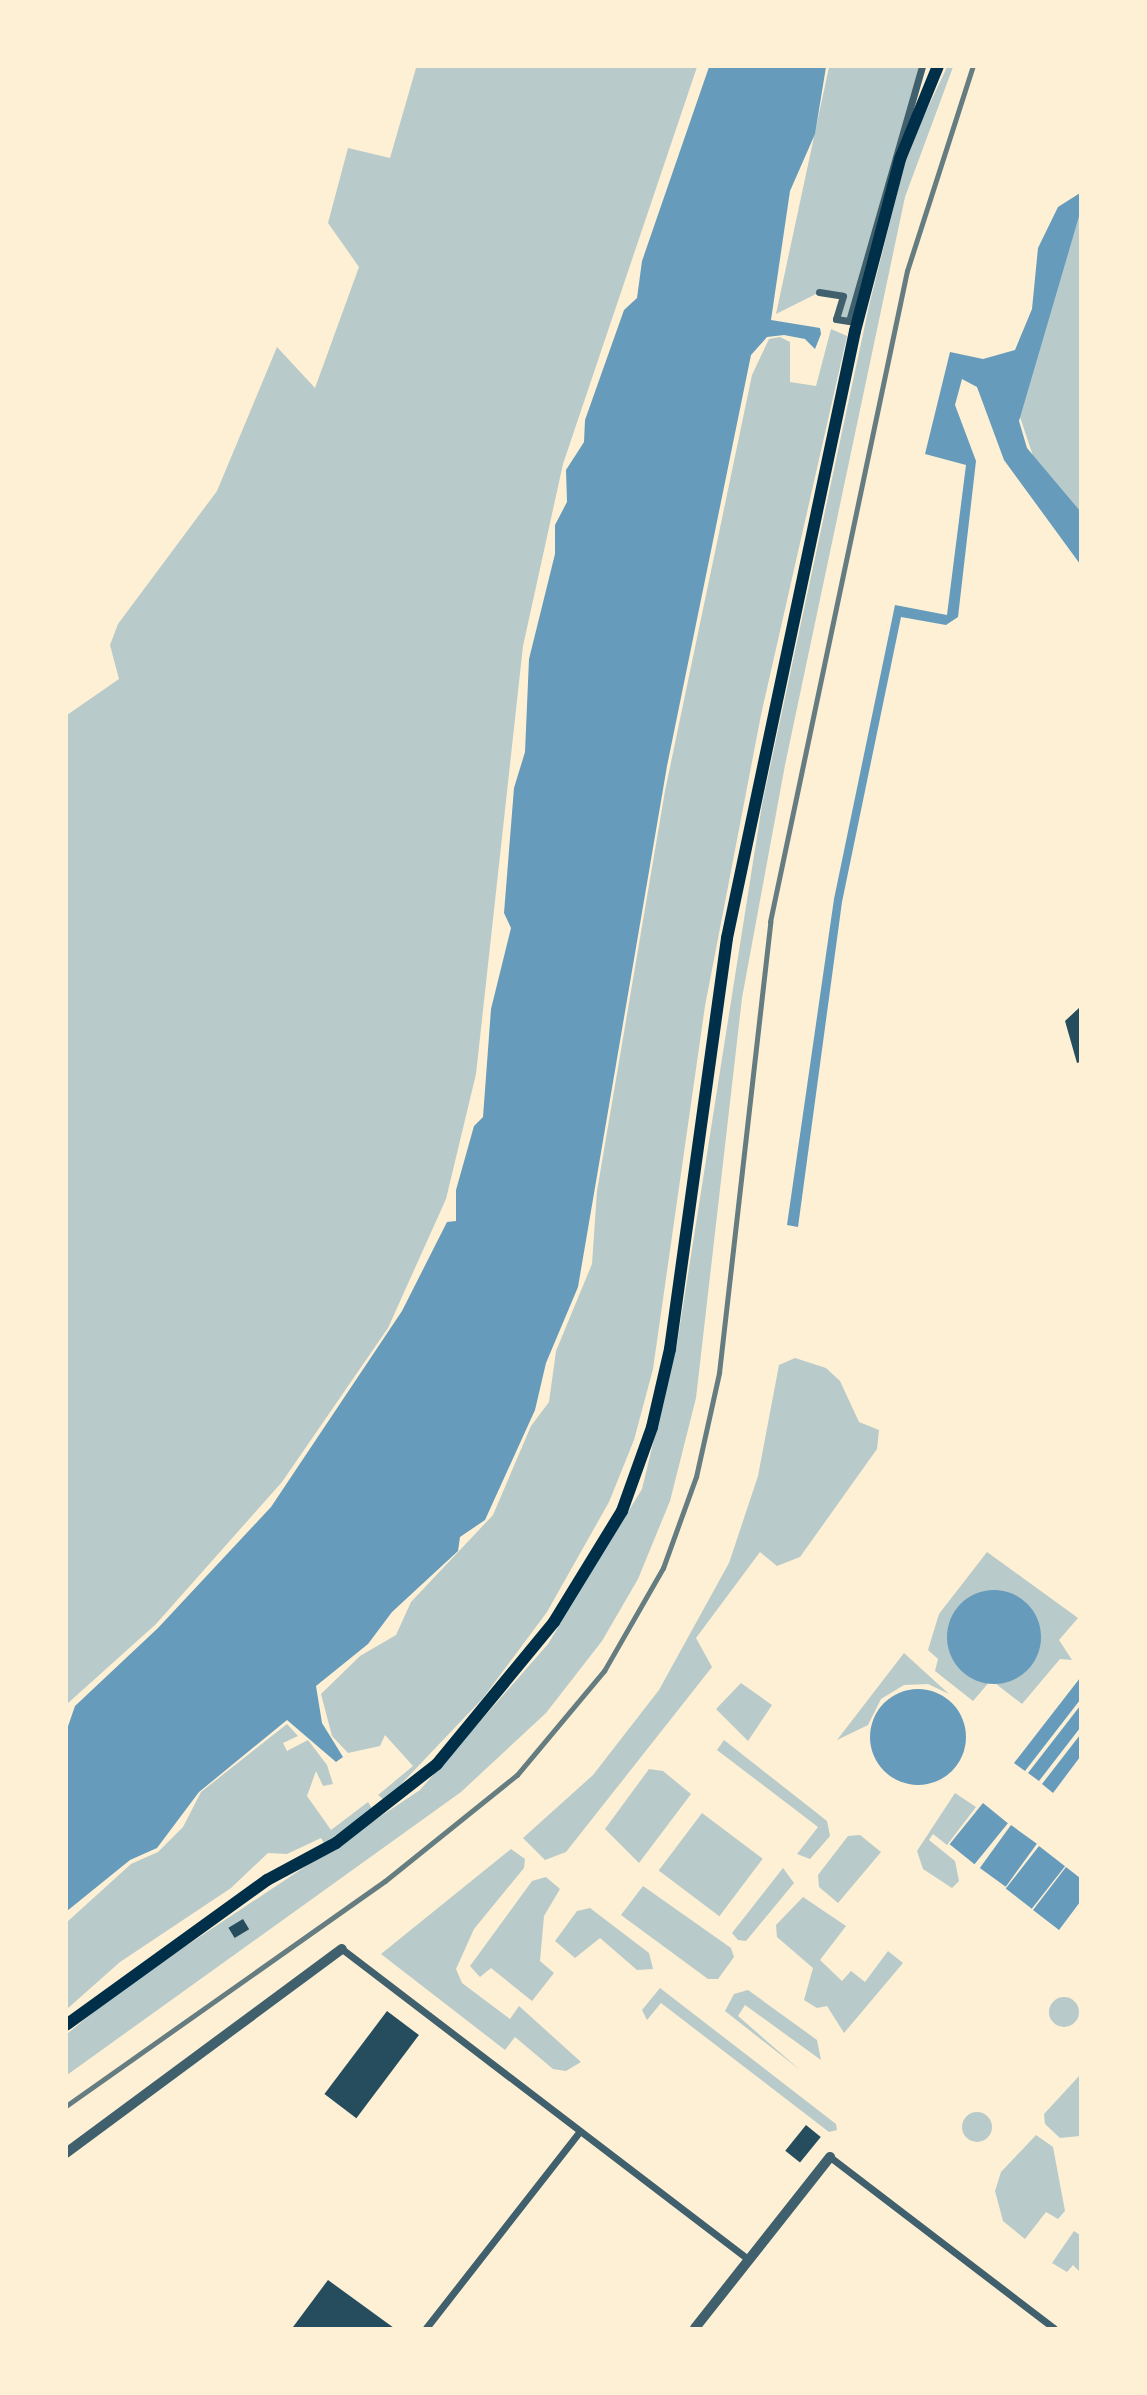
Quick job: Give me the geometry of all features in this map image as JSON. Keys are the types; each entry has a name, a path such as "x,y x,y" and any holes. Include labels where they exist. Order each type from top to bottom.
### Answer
{"main road":[{"path":"66,2025 186,1934 336,1843 437,1764 554,1622 622,1511 652,1427 670,1349 727,938 855,331 900,159 938,66"}],"street":[{"path":"819,292 842,296 836,318 849,321 922,66"},
{"path":"66,2153 342,1949 749,2260"},
{"path":"426,2329 579,2132"},
{"path":"695,2329 830,2157 1054,2329"}],"shaded area":[{"path":"697,67 563,464 523,646 476,1074 446,1199 388,1328 282,1482 156,1624 67,1704 67,715 119,679 110,645 118,624 217,491 277,347 315,388 359,267 328,223 348,148 390,158 416,68"},
{"path":"829,67 922,67 849,321 836,319 842,296 820,292 776,314"},
{"path":"947,67 953,67 905,197 785,765 742,998 696,1398 670,1501 638,1579 602,1641 546,1713 461,1792 67,2075 67,2034 120,1990 420,1790 548,1644 642,1489 677,1344 762,805 869,306 908,150"},
{"path":"1080,213 1080,515 1033,456 1017,408"},
{"path":"831,329 847,336 761,715 705,1006 653,1369 634,1440 609,1502 547,1612 483,1698 385,1801 378,1795 413,1766 385,1735 380,1746 348,1753 332,1736 321,1694 360,1656 396,1635 411,1602 493,1515 531,1426 549,1402 556,1351 592,1264 597,1191 665,791 752,375 769,339 780,337 790,342 790,382 816,386"},
{"path":"795,1358 826,1368 840,1381 859,1422 879,1430 877,1449 800,1557 777,1566 760,1552 696,1638 712,1667 566,1852 545,1860 523,1838 593,1775 659,1690 729,1563 758,1476 779,1365"},
{"path":"987,1552 1078,1618 1059,1640 1072,1660 1060,1659 1022,1704 991,1680 973,1701 935,1671 938,1659 928,1650 939,1614"},
{"path":"904,1653 949,1694 928,1684 904,1685 881,1699 868,1725 837,1740"},
{"path":"741,1683 772,1705 748,1741 716,1709"},
{"path":"287,1724 298,1736 283,1743 287,1751 308,1740 327,1765 333,1784 323,1786 316,1771 307,1796 331,1830 368,1802 373,1810 324,1843 321,1838 287,1854 268,1853 231,1888 120,1962 67,2009 67,1922 131,1864 158,1852 183,1827 201,1792"},
{"path":"724,1740 827,1821 830,1836 810,1859 797,1854 818,1827 717,1750"},
{"path":"649,1769 663,1771 691,1794 639,1863 605,1829"},
{"path":"955,1793 976,1807 947,1845 933,1834 929,1840 955,1861 959,1881 952,1888 923,1869 917,1851"},
{"path":"702,1813 763,1859 719,1916 659,1871"},
{"path":"860,1835 881,1852 838,1903 819,1887 818,1875 848,1836"},
{"path":"511,1849 525,1859 524,1868 474,1929 456,1969 462,1983 510,2019 519,2006 581,2062 566,2071 553,2069 515,2037 505,2050 381,1954"},
{"path":"783,1868 794,1883 746,1941 738,1940 732,1933"},
{"path":"546,1877 560,1889 544,1916 540,1961 554,1973 532,2001 491,1968 480,1977 470,1966 532,1881"},
{"path":"643,1886 731,1948 734,1957 718,1979 708,1979 621,1915"},
{"path":"803,1897 846,1926 820,1960 842,1981 851,1971 865,1982 888,1951 903,1963 844,2033 827,2006 817,2008 804,2000 813,1968 777,1937 776,1925"},
{"path":"590,1908 649,1953 653,1969 637,1970 600,1938 575,1958 555,1941 577,1911"},
{"path":"660,1988 836,2124 837,2130 829,2132 661,2003 647,2020 642,2010"},
{"path":"748,1990 817,2040 821,2060 745,2005 738,2016 800,2070 725,2011 734,1994"},
{"path":"1064,1997 1070,1998 1078,2006 1078,2018 1070,2026 1064,2027 1058,2026 1050,2018 1049,2012 1050,2006 1058,1998"},
{"path":"1080,2075 1080,2136 1060,2138 1045,2124 1044,2114"},
{"path":"977,2112 988,2116 992,2127 988,2138 977,2142 966,2138 962,2127 966,2116"},
{"path":"1036,2135 1053,2147 1065,2211 1058,2219 1046,2212 1025,2239 1003,2221 995,2191 1001,2172"},
{"path":"1074,2231 1080,2235 1080,2272 1073,2265 1067,2272 1052,2263"}],"water":[{"path":"709,67 826,67 815,134 790,191 771,320 820,328 821,334 815,349 805,339 784,335 767,337 751,355 667,766 578,1287 546,1363 535,1410 485,1520 460,1537 458,1551 392,1612 368,1644 316,1686 322,1723 343,1757 336,1762 287,1720 199,1792 157,1848 130,1860 67,1911 66,1732 75,1706 158,1628 271,1507 402,1311 447,1222 456,1221 456,1190 474,1126 483,1117 491,1009 511,928 504,913 514,788 525,752 529,659 555,554 555,525 567,502 566,470 584,442 585,420 624,310 637,298 642,261"},
{"path":"1080,193 1080,213 1019,421 1027,448 1080,511 1080,564 1004,460 977,387 962,379 955,405 976,461 958,617 946,625 901,617 842,902 798,1227 787,1225 834,899 895,605 947,615 966,465 925,454 950,352 983,359 1015,350 1032,309 1038,248 1058,207"},
{"path":"994,1590 1012,1594 1027,1604 1037,1619 1041,1637 1037,1655 1027,1670 1012,1680 994,1684 976,1680 961,1670 951,1655 947,1637 951,1619 961,1604 976,1594"},
{"path":"1080,1678 1080,1700 1025,1771 1014,1763"},
{"path":"918,1689 936,1693 952,1703 962,1719 966,1737 962,1755 952,1771 936,1781 918,1785 900,1781 884,1771 874,1755 870,1737 874,1719 884,1703 900,1693"},
{"path":"1080,1706 1080,1728 1039,1781 1028,1773"},
{"path":"1080,1735 1080,1757 1053,1793 1042,1784"},
{"path":"983,1803 1008,1823 975,1864 950,1844"},
{"path":"1011,1825 1037,1844 1006,1887 980,1868"},
{"path":"1039,1846 1065,1866 1032,1909 1006,1889"},
{"path":"1066,1867 1080,1878 1080,1902 1059,1930 1033,1910"}],"building":[{"path":"1080,1007 1080,1062 1077,1063 1065,1021"},
{"path":"243,1919 249,1929 235,1938 228,1928"},
{"path":"387,2011 419,2035 356,2118 324,2094"},
{"path":"806,2125 821,2137 800,2163 785,2151"},
{"path":"328,2280 394,2328 293,2327"}],"railway":[{"path":"66,2106 385,1881 517,1775 604,1671 663,1568 696,1477 719,1373 770,922 907,271 973,66"}]}
